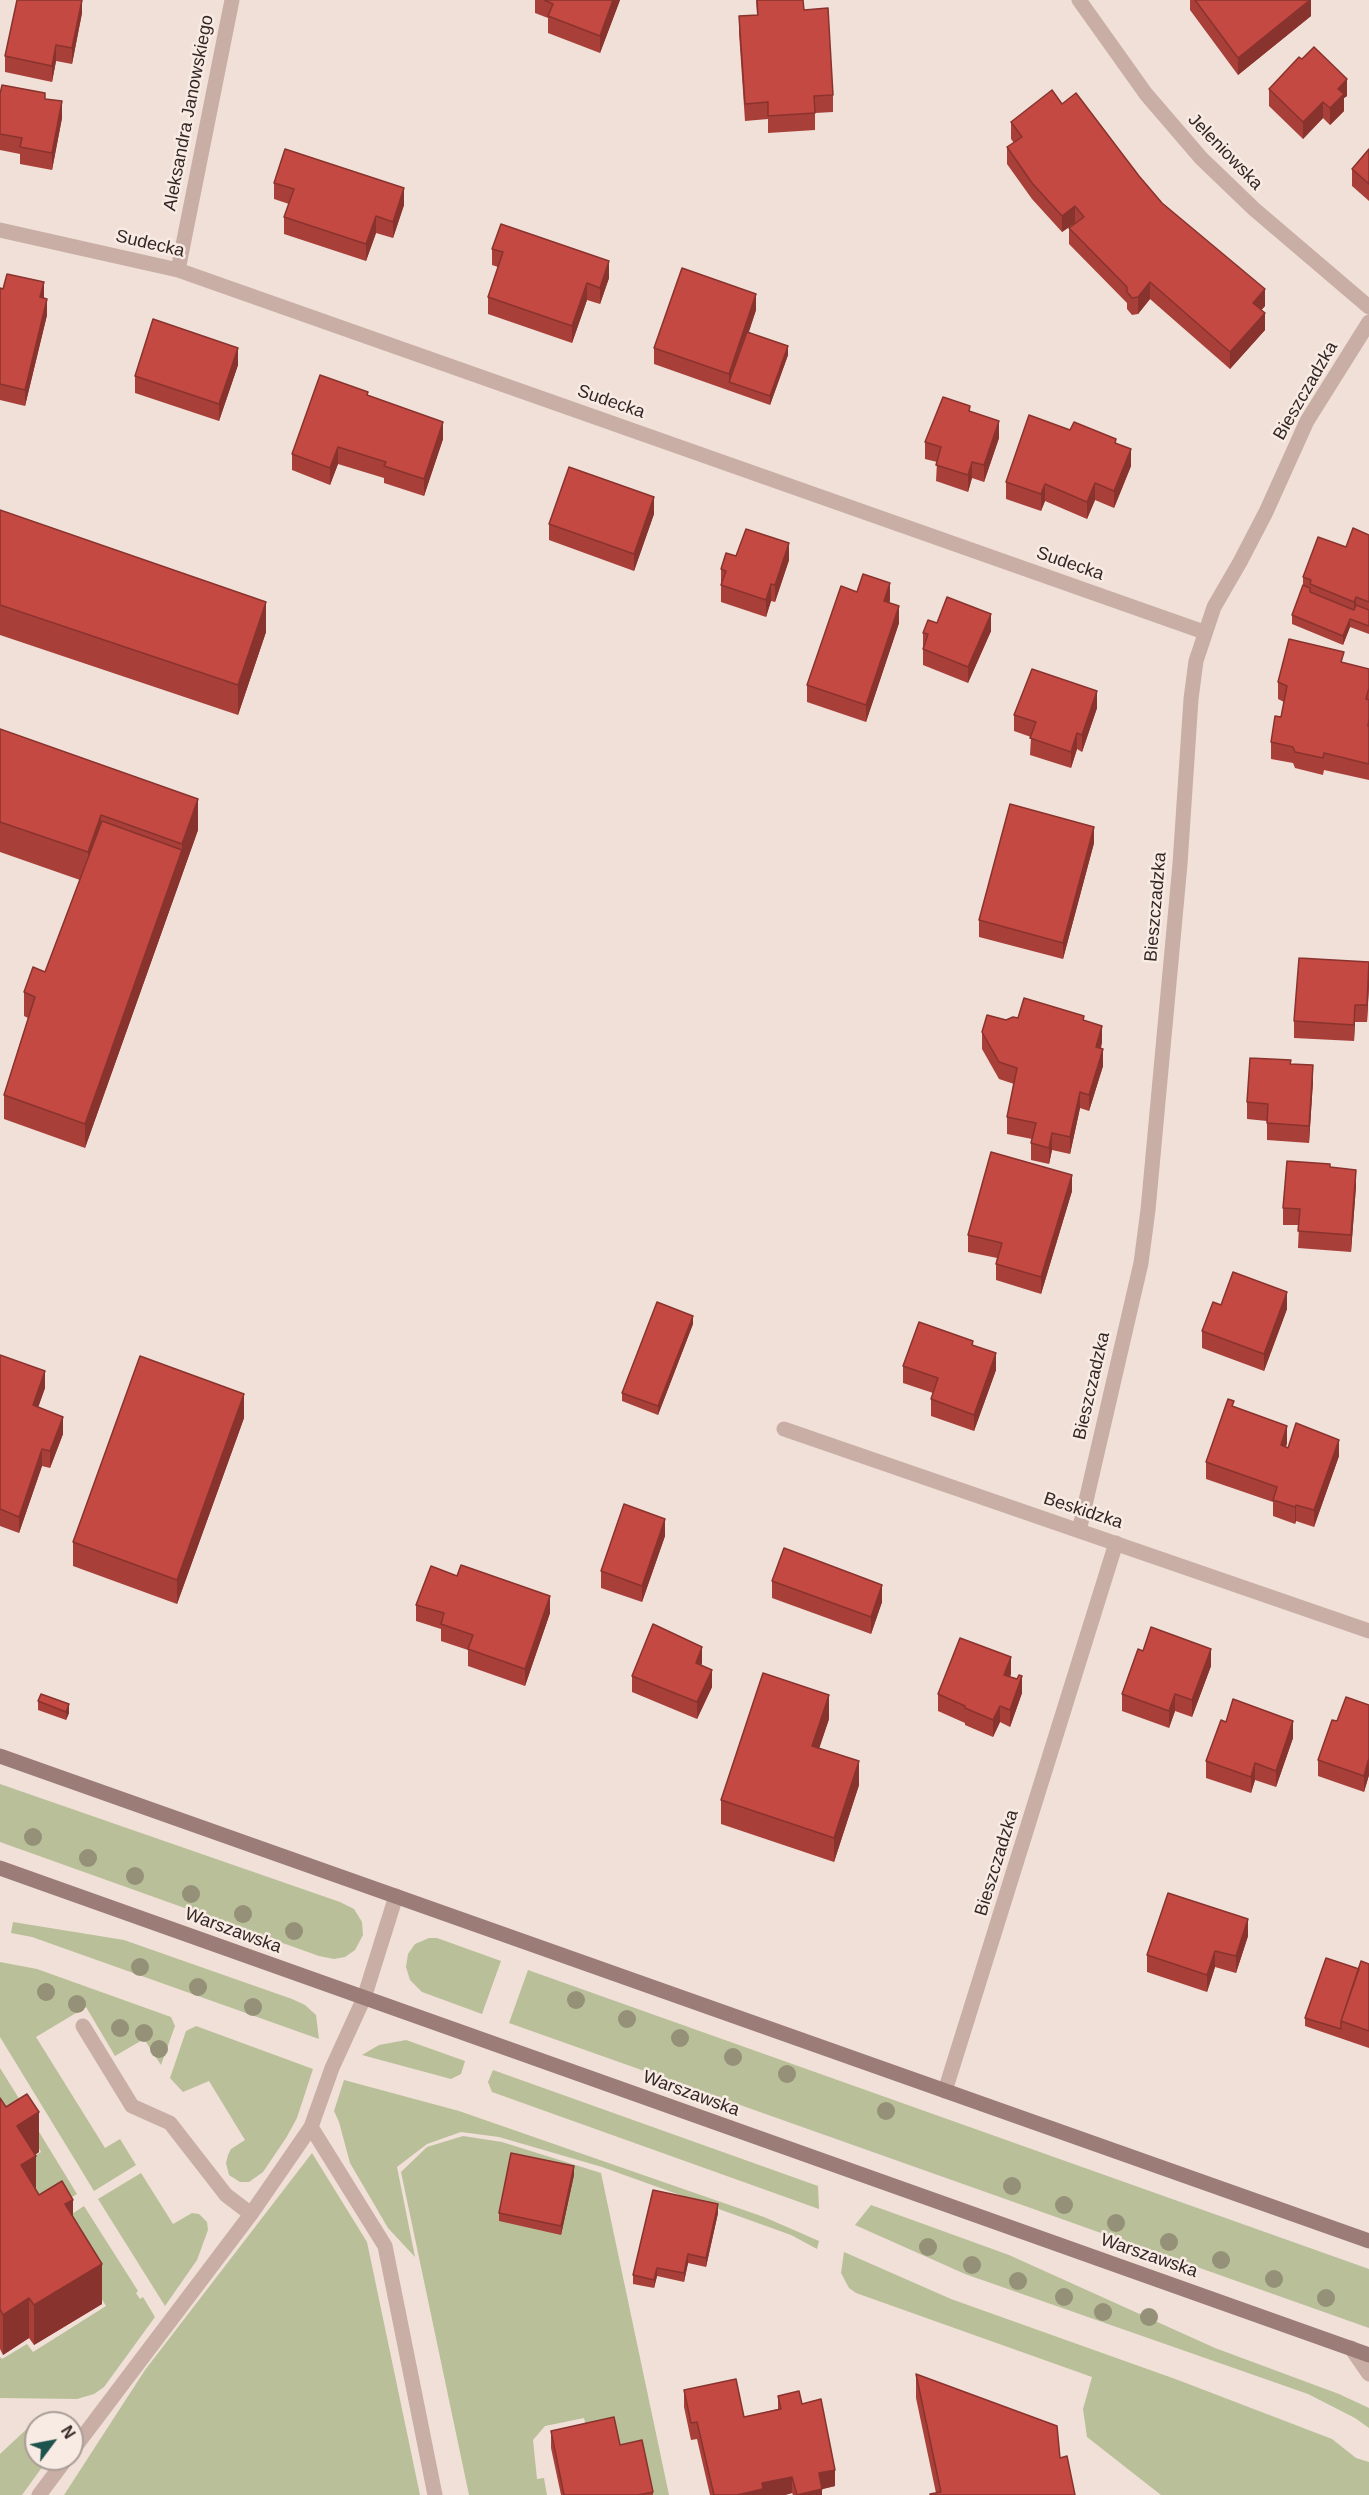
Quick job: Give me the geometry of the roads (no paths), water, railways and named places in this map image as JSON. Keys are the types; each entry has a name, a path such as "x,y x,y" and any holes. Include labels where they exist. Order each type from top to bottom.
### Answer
{"main road":[{"path":"0,1756 1369,2241"},
{"name":"Warszawska","path":"0,1868 1369,2355"}],"street":[{"name":"Aleksandra Janowskiego","path":"178,270 232,0"},
{"name":"Jeleniowska","path":"1079,0 1146,93 1201,158 1254,209 1369,307"},
{"name":"Sudecka","path":"0,230 178,270 1204,632"},
{"name":"Bieszczadzka","path":"1079,1531 1141,1263 1148,1210 1180,864 1191,699 1196,662 1214,607 1266,512 1307,421 1369,322"},
{"name":"Beskidzka","path":"784,1429 1369,1631"},
{"name":"Bieszczadzka","path":"945,2091 1116,1543"},
{"path":"84,2435 250,2214 311,2127 332,2068 364,1998 396,1896"},
{"path":"83,2026 132,2106 170,2123 226,2195 250,2214"},
{"path":"311,2127 385,2246 435,2495"},
{"path":"1351,2348 1369,2374"},
{"path":"39,2495 57,2471"}]}
